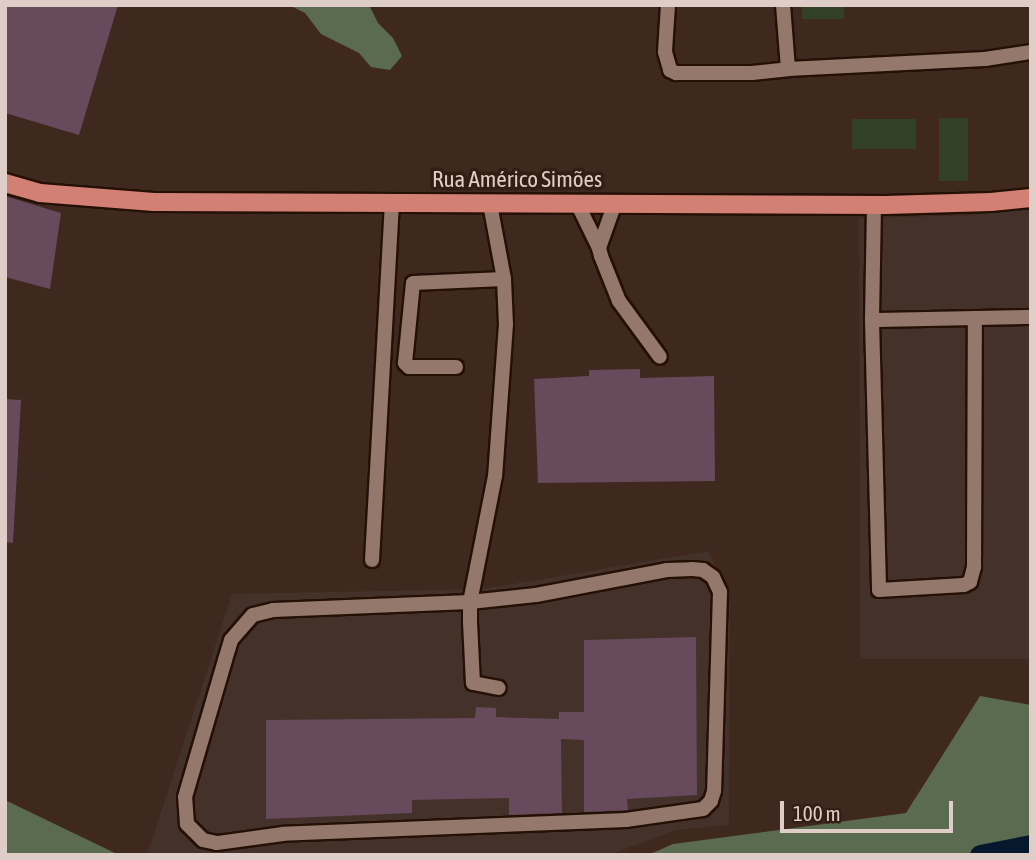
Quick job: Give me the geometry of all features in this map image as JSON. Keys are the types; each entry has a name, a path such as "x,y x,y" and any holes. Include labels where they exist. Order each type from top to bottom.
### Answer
{"main road":[{"name":"Rua Américo Simões","path":"5,183 40,193 154,202 874,205 991,202 1031,198"}],"street":[{"path":"668,5 665,52 670,70 676,73 752,73 985,59 1031,52"},
{"path":"783,5 788,69"},
{"path":"372,560 392,203"},
{"path":"489,204 504,279 506,324 497,463 470,602 473,683 499,688"},
{"path":"577,204 599,248 619,301 660,357"},
{"path":"599,248 615,204"},
{"path":"874,205 872,320 879,590 964,586 970,582 974,567 975,318"},
{"path":"456,368 409,367 405,363 413,283 504,279"},
{"path":"872,320 1031,317"},
{"path":"667,570 703,570 713,577 720,592 720,649 711,801 698,811 572,824 283,834 217,843 203,840 192,833 184,812 193,766 231,640 253,615 273,610 470,602 536,595 667,570"}],"shaded area":[{"path":"1031,203 1031,659 860,659 859,218 973,215"},
{"path":"709,551 730,605 729,825 676,830 609,855 147,855 232,594 482,589"}],"green space":[{"path":"289,5 369,5 378,23 393,38 402,56 390,70 371,67 359,53 321,34 305,13"},
{"path":"802,5 844,5 844,19 802,19"},
{"path":"939,118 968,118 968,181 939,181"},
{"path":"852,119 916,119 916,149 852,149"},
{"path":"980,696 1031,705 1031,855 648,855 673,844 906,813"},
{"path":"5,800 119,855 5,855"}],"building":[{"path":"5,5 118,5 79,135 5,113"},
{"path":"5,196 61,213 50,289 5,277"},
{"path":"640,369 640,378 714,376 715,481 538,483 534,379 589,376 589,370"},
{"path":"5,399 21,400 13,543 5,542"},
{"path":"696,637 697,795 627,799 628,810 584,812 584,740 561,739 562,813 509,815 509,798 412,800 412,813 266,819 266,720 475,718 476,707 496,708 496,717 559,719 559,712 584,712 584,640"}],"waterway":[{"path":"980,855 1031,845"}]}
